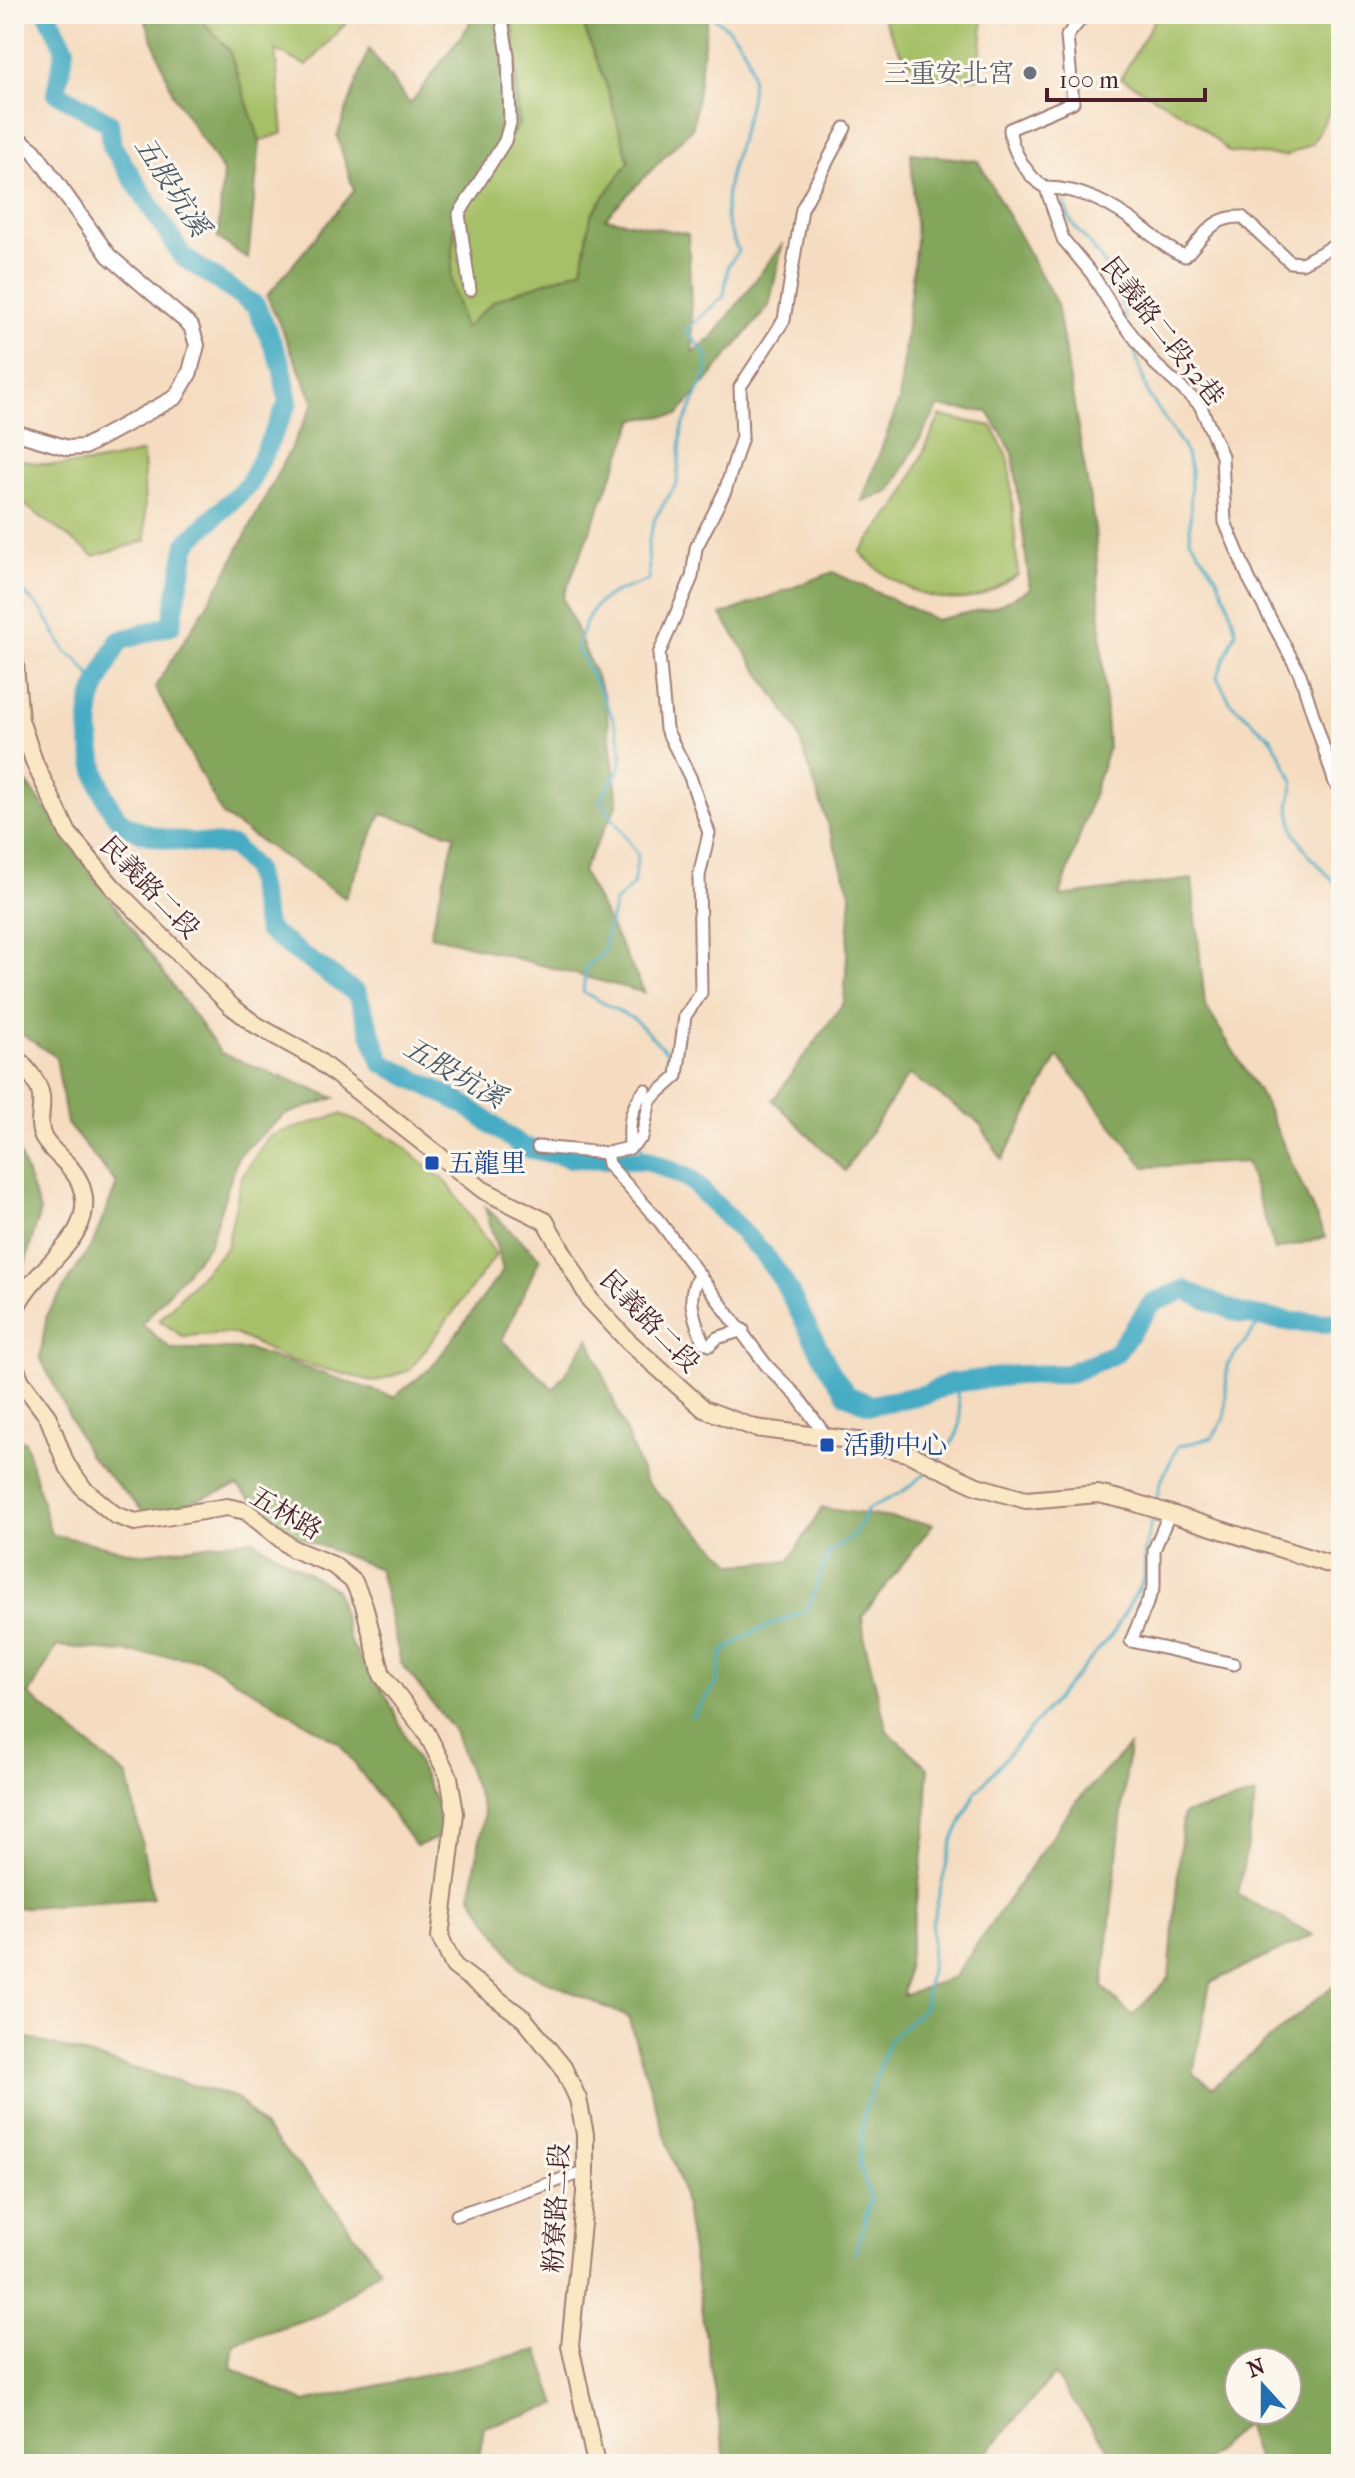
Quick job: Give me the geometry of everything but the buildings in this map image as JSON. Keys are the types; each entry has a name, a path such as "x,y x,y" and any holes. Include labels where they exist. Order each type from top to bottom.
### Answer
{"main road":[{"name":"民義路二段","path":"14,655 20,720 26,740 68,833 112,886 231,1006 256,1025 315,1058 483,1190 545,1221 590,1300 628,1341 704,1409 755,1428 794,1436 826,1436 865,1442 933,1466 977,1486 1026,1500 1098,1494 1160,1509 1341,1568"},
{"path":"14,1055 41,1094 39,1123 45,1140 67,1163 80,1184 84,1212 71,1243 20,1294 14,1314"},
{"name":"五林路","path":"14,1364 21,1381 48,1417 66,1464 84,1489 115,1515 135,1522 227,1507 246,1511 293,1549 333,1565 354,1582 364,1605 382,1675 426,1732 449,1777 455,1813 440,1912"},
{"name":"粉寮路二段","path":"440,1912 440,1937 454,1966 524,2019 563,2067 578,2099 586,2171 584,2231 570,2346 596,2464"}],"street":[{"path":"470,290 459,214 505,141 510,123 508,55 501,14"},
{"path":"1046,188 1034,182 1010,139 1010,129 1073,102 1067,36 1085,14"},
{"path":"538,1147 607,1158 630,1148 642,1137 650,1100 677,1076 685,1016 701,993 699,876 709,833 690,777 666,729 659,654 692,577 696,548 725,491 742,437 740,387 784,320 802,209 845,128"},
{"path":"14,135 34,151 109,256 191,326 197,345 190,372 176,397 84,447 68,448 14,432"},
{"name":"民義路二段52巷","path":"1341,242 1302,263 1290,262 1242,217 1225,216 1209,226 1185,256 1171,251 1142,227 1097,199 1069,188 1046,188 1063,239 1092,274 1119,318 1155,364 1200,405 1222,456 1225,522 1249,579 1300,674 1335,783 1341,791"},
{"path":"630,1148 628,1119 635,1101 645,1090"},
{"path":"607,1158 660,1222 767,1366 797,1396 826,1436"},
{"path":"700,1275 691,1286 692,1306 703,1342 710,1345 717,1338 743,1330"},
{"path":"1160,1509 1154,1550 1154,1587 1131,1641 1234,1664"},
{"path":"457,2215 586,2171"}],"green space":[{"path":"143,14 196,14 229,50 260,141 248,259 218,238 223,172 174,96"},
{"path":"196,14 354,14 307,66 275,50 283,133 260,141 229,51"},
{"path":"469,14 506,14 514,29 519,125 456,208 451,280 464,329 495,300 582,269 591,215 629,162 606,84 579,14 708,14 693,127 605,218 688,234 693,353 712,338 783,243 769,306 678,415 635,419 563,598 605,698 618,803 582,871 645,993 430,935 455,835 381,814 345,898 223,816 155,687 223,579 314,403 267,296 354,191 337,136 369,49 410,104 469,25"},
{"path":"506,14 579,14 606,84 629,162 591,215 582,269 495,300 464,330 451,280 456,207 518,125"},
{"path":"881,14 990,14 983,19 979,78 940,77 915,68 898,48"},
{"path":"1158,14 1341,14 1341,90 1313,143 1286,156 1229,152 1195,121 1121,78"},
{"path":"911,153 978,161 1057,304 1095,529 1108,749 1060,896 1192,879 1205,1005 1263,1099 1325,1237 1275,1250 1246,1162 1145,1167 1058,1057 1002,1160 980,1124 909,1074 845,1171 773,1100 844,1002 851,895 796,728 721,615 833,572 936,620 997,606 1030,589 1013,453 988,412 938,407 890,492 862,501 899,401 916,240"},
{"path":"940,416 992,426 1009,460 1018,575 972,598 941,598 911,589 883,573 860,552 902,499"},
{"path":"143,452 146,541 94,556 14,497 14,457 29,462 62,465"},
{"path":"14,765 221,1053 335,1098 284,1115 238,1156 209,1245 142,1324 171,1349 248,1349 394,1397 432,1367 503,1270 485,1207 540,1258 502,1340 554,1389 589,1338 645,1481 734,1564 789,1561 822,1508 933,1524 862,1617 865,1643 887,1731 928,1768 926,1832 903,1996 954,1977 1075,1803 1129,1746 1103,1987 1132,2016 1169,1978 1183,1814 1256,1795 1238,1895 1313,1935 1210,1983 1193,2074 1213,2087 1341,1979 1341,2363 1334,2366 1339,2464 1258,2464 1246,2426 1303,2426 1303,2346 1223,2346 1223,2426 1243,2426 1201,2464 1119,2464 1054,2375 977,2464 726,2464 682,2189 628,2017 520,1969 471,1895 484,1813 454,1731 401,1663 379,1569 286,1532 237,1486 148,1516 89,1456 40,1357 47,1314 93,1243 117,1184 67,1124 56,1057 14,1029"},
{"path":"341,1114 396,1140 448,1184 496,1255 410,1370 375,1382 289,1360 233,1333 182,1336 159,1320 227,1247 241,1178 269,1136"},
{"path":"14,1139 40,1211 23,1272 14,1279"},
{"path":"14,1439 25,1441 51,1534 140,1554 251,1539 336,1590 350,1642 388,1699 451,1834 416,1846 339,1743 200,1659 57,1646 29,1695 128,1777 153,1898 14,1908"},
{"path":"14,2034 237,2098 328,2199 380,2269 322,2314 234,2343 231,2368 304,2402 538,2350 557,2405 484,2427 479,2457 452,2464 14,2464"}],"waterway":[{"name":"五股坑溪","path":"48,14 65,49 56,92 109,123 112,146 183,257 256,306 282,366 288,403 249,484 187,543 171,625 119,641 98,683 89,726 94,762 105,796 120,820 158,837 233,846 254,869 267,930 357,994 382,1063 462,1103 523,1147 571,1158 647,1160 690,1179 762,1252 782,1279 830,1370 847,1395 871,1405 926,1394 951,1383 1017,1375 1068,1374 1116,1353 1152,1303 1184,1290 1242,1314 1294,1322 1341,1323"},
{"path":"648,1093 666,1074 668,1053 635,1020 583,992 586,966 602,955 615,902 633,885 638,855 600,799 620,766 619,738 607,706 577,648 588,619 601,601 620,590 649,580 648,544 655,518 677,483 682,428 707,373 707,355 686,330 724,296 728,266 738,251 726,216 728,187 749,106 752,81 748,57 734,35 708,14"},
{"path":"1064,201 1074,226 1107,270 1126,319"},
{"path":"1132,342 1148,394 1183,446 1191,469 1190,539 1216,576 1236,631 1217,677 1231,703 1272,739 1294,781 1289,807 1295,834 1312,859 1341,889"},
{"path":"14,583 42,610 66,652 77,659 98,685"},
{"path":"635,1126 642,1103"},
{"path":"640,1144 647,1160"},
{"path":"1156,1502 1160,1483 1178,1446 1212,1438 1225,1418 1227,1365 1264,1317"},
{"path":"937,1461 953,1441 960,1425 955,1382"},
{"path":"692,1716 717,1683 722,1653 751,1633 807,1610 829,1552 852,1537 868,1509 902,1492 930,1470"},
{"path":"855,2253 871,2199 859,2163 864,2112 889,2040 924,2008 931,1963 932,1924 952,1842 975,1793 1113,1633 1144,1579 1145,1550 1153,1514"}],"place":[{"name":"三重安北宮","path":"1030,73"},
{"name":"五龍里","path":"432,1163"},
{"name":"活動中心","path":"827,1445"}]}
